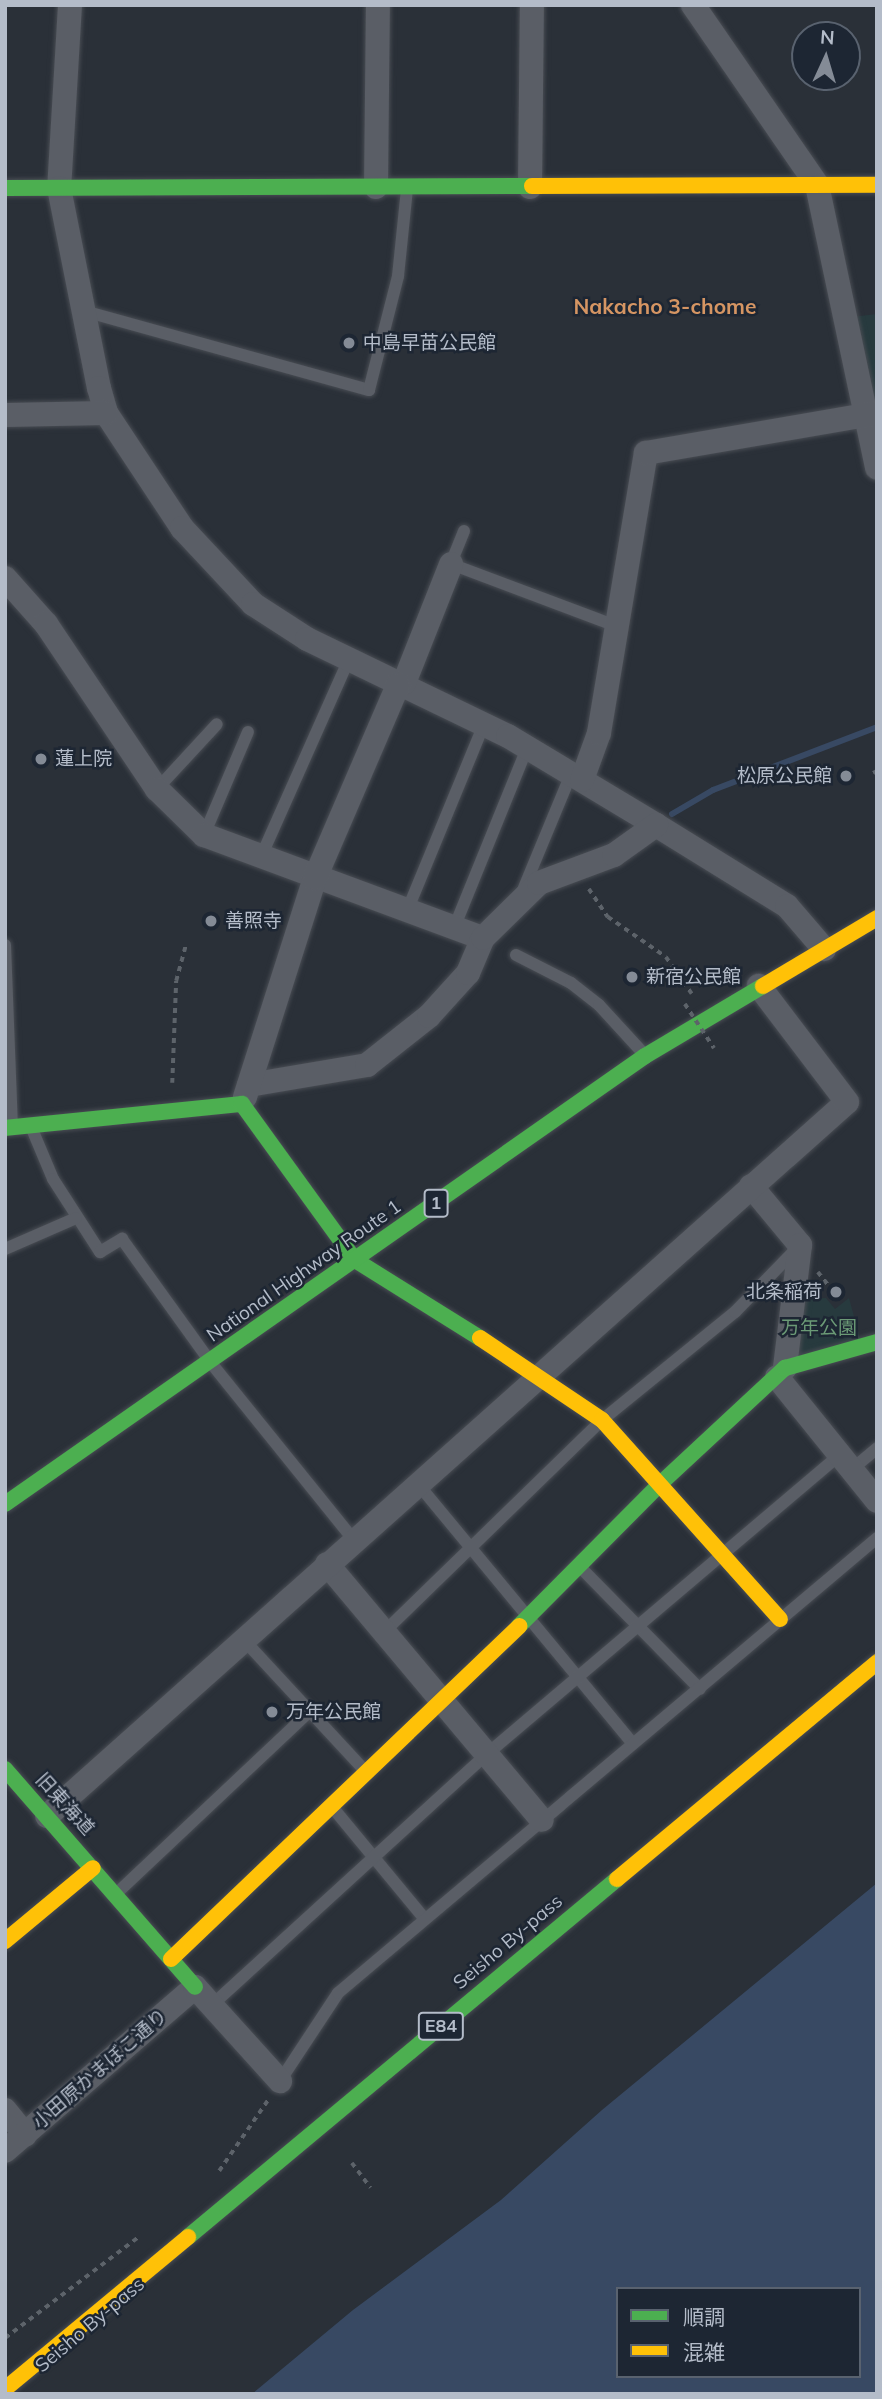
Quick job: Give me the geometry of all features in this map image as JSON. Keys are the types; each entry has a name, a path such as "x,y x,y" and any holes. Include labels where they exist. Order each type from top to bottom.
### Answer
{"main road":[{"path":"5,188 877,185"},
{"name":"National Highway Route 1","path":"5,1504 211,1363 645,1056 877,918"},
{"path":"9,1128 171,1110 245,1095 355,1260 539,1375 602,1420 780,1619"},
{"path":"172,1959 443,1702 526,1615 660,1484 781,1373 877,1342"},
{"name":"Seisho By-pass","path":"5,2389 877,1662"},
{"name":"旧東海道","path":"5,1769 117,1893 204,1996"},
{"path":"5,1941 93,1868"}],"street":[{"path":"70,5 58,188 84,311 106,413 182,528 253,604 349,659 484,724 656,825 787,906 824,949"},
{"path":"376,187 378,5"},
{"path":"530,187 532,5"},
{"path":"693,5 817,186 872,414 877,468"},
{"path":"5,415 106,413"},
{"path":"576,777 599,733 646,453 872,414"},
{"path":"245,1095 315,878 401,684 450,564"},
{"path":"5,578 46,624 157,789 204,835 260,859 483,938"},
{"path":"245,1095 367,1065 429,1016 460,982 483,938 539,883 614,855 656,825"},
{"path":"47,1816 242,1639 847,1102 759,986"},
{"path":"751,1186 800,1245 781,1373 845,1462 877,1501"},
{"path":"327,1564 542,1820"},
{"path":"204,1996 280,2081"},
{"name":"小田原かまぼこ通り","path":"5,2151 204,1996"},
{"path":"5,2110 25,2134"}],"lane":[{"path":"84,311 369,390 398,276 407,188"},
{"path":"464,531 450,564 616,625"},
{"path":"260,859 349,659"},
{"path":"157,789 217,724"},
{"path":"407,911 484,724"},
{"path":"204,835 248,732"},
{"path":"454,928 527,748"},
{"path":"516,906 576,777"},
{"path":"5,945 9,1128"},
{"path":"516,955 571,983 598,1005 645,1056"},
{"path":"31,1126 53,1179 100,1252 122,1239 211,1363 354,1540"},
{"path":"5,1249 76,1218"},
{"path":"384,1632 602,1420 735,1312 800,1245"},
{"path":"204,1996 375,1859 487,1754 723,1553 845,1462 877,1448"},
{"path":"418,1484 632,1744"},
{"path":"280,2081 338,1993 877,1538"},
{"path":"578,1565 700,1689"},
{"path":"242,1639 367,1774"},
{"path":"117,1893 308,1713"},
{"path":"332,1807 424,1918"}],"path":[{"path":"576,870 608,917 666,957 709,1017"},
{"path":"171,1110 176,981 186,943"},
{"path":"685,1004 714,1048"},
{"path":"210,2178 229,2161 280,2081"},
{"path":"352,2163 371,2188"},
{"path":"5,2338 150,2229"}],"green space":[{"path":"877,314 877,408 851,317"},
{"name":"万年公園","path":"826,1298 835,1309 849,1298 861,1342 790,1362 797,1299"}],"water":[{"path":"877,1883 877,2394 252,2394 353,2310 501,2200 602,2110"}],"waterway":[{"path":"672,814 713,790 877,727"}],"traffic: fast":[{"path":"5,188 532,186"},
{"path":"5,1504 645,1056 763,986"},
{"path":"5,1128 242,1104 355,1260 480,1338"},
{"path":"519,1626 660,1484 785,1368 877,1342"},
{"path":"5,1769 195,1987"},
{"path":"188,2237 617,1879"}],"traffic: slow":[{"path":"532,186 877,185"},
{"path":"763,986 877,918"},
{"path":"480,1338 602,1420 780,1619"},
{"path":"171,1959 519,1626"},
{"path":"617,1879 877,1662"},
{"path":"5,1941 93,1868"},
{"path":"5,2389 188,2237"}],"place":[{"name":"中島早苗公民館","path":"349,343"},
{"name":"蓮上院","path":"41,759"},
{"name":"松原公民館","path":"846,776"},
{"name":"善照寺","path":"211,921"},
{"name":"新宿公民館","path":"632,977"},
{"name":"北条稲荷","path":"836,1292"},
{"name":"万年公民館","path":"272,1712"}],"district":[{"name":"Nakacho 3-chome","path":"665,306"}]}
